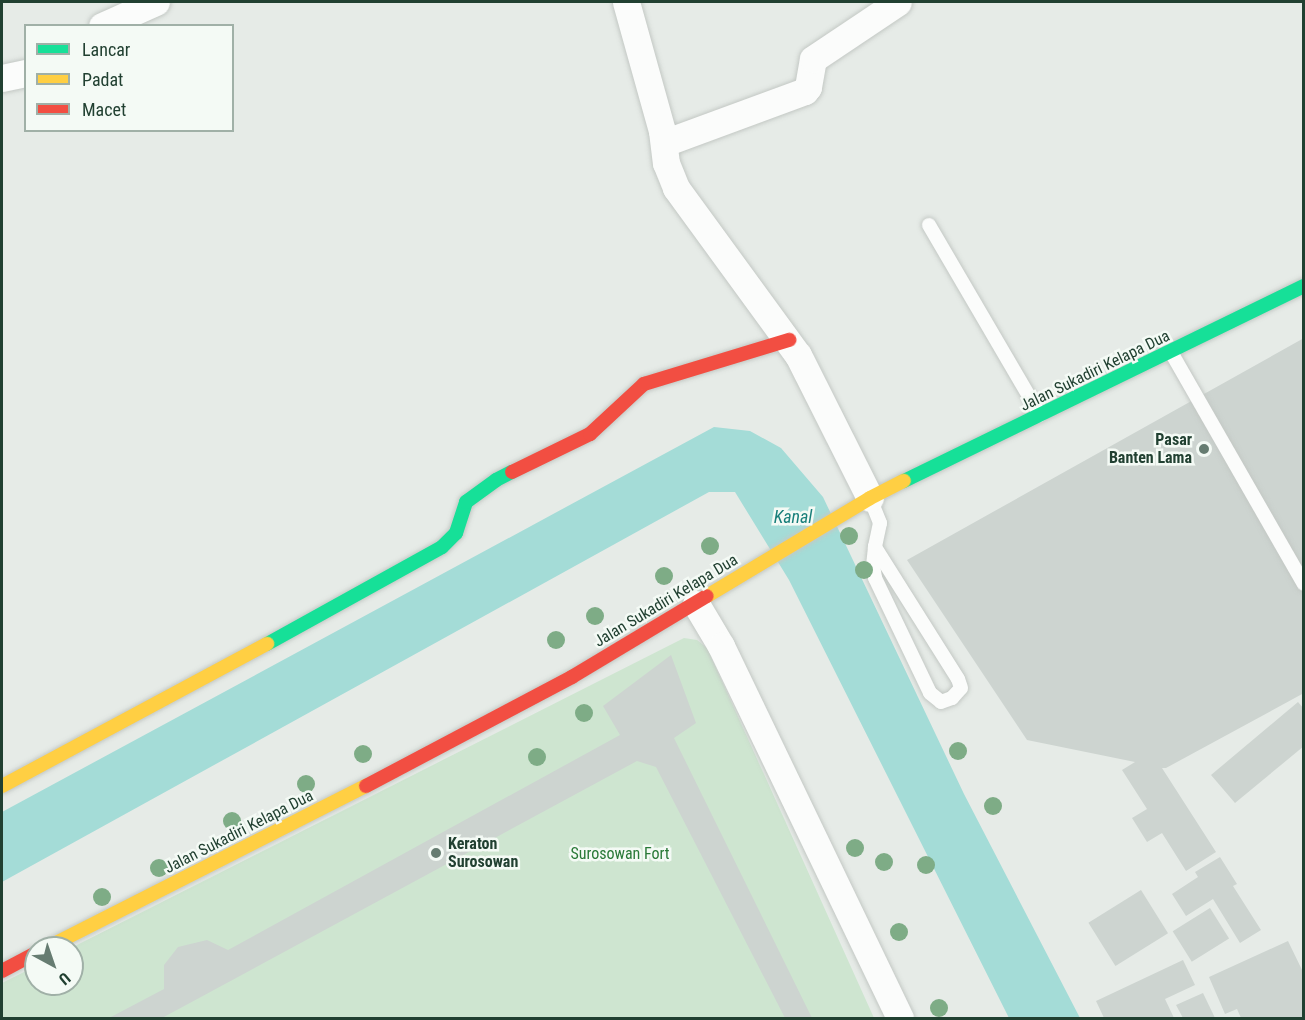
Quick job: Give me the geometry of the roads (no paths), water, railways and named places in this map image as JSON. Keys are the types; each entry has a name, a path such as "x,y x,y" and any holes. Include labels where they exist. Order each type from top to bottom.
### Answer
{"main road":[{"name":"Jalan Sukadiri Kelapa Dua","path":"70,936 403,767 572,677 870,498 1304,286"},
{"path":"2,786 174,696 442,547 456,533 466,502 496,480 591,434 644,384 789,340"},
{"path":"2,971 24,959"}],"street":[{"path":"106,24 156,2"},
{"path":"626,2 664,143 666,163 676,188 789,340 817,389 870,498"},
{"path":"664,143 805,91 808,87 813,59 898,2"},
{"path":"2,78 24,74"},
{"path":"696,604 741,687 900,1018"}],"lane":[{"path":"929,225 1040,415"},
{"path":"1171,352 1304,584"},
{"path":"870,498 880,523 875,547 875,578 930,693 941,702 951,698 960,688 958,679 875,547"}],"water":[{"name":"Kanal","path":"714,427 750,431 781,448 823,497 964,794 1080,1018 1009,1018 789,580 735,492 709,492 2,882 2,812"}],"place":[{"name":"Pasar Banten Lama","path":"1204,449"},
{"name":"Keraton Surosowan","path":"436,853"}],"park label":[{"name":"Surosowan Fort","path":"620,854"}]}
